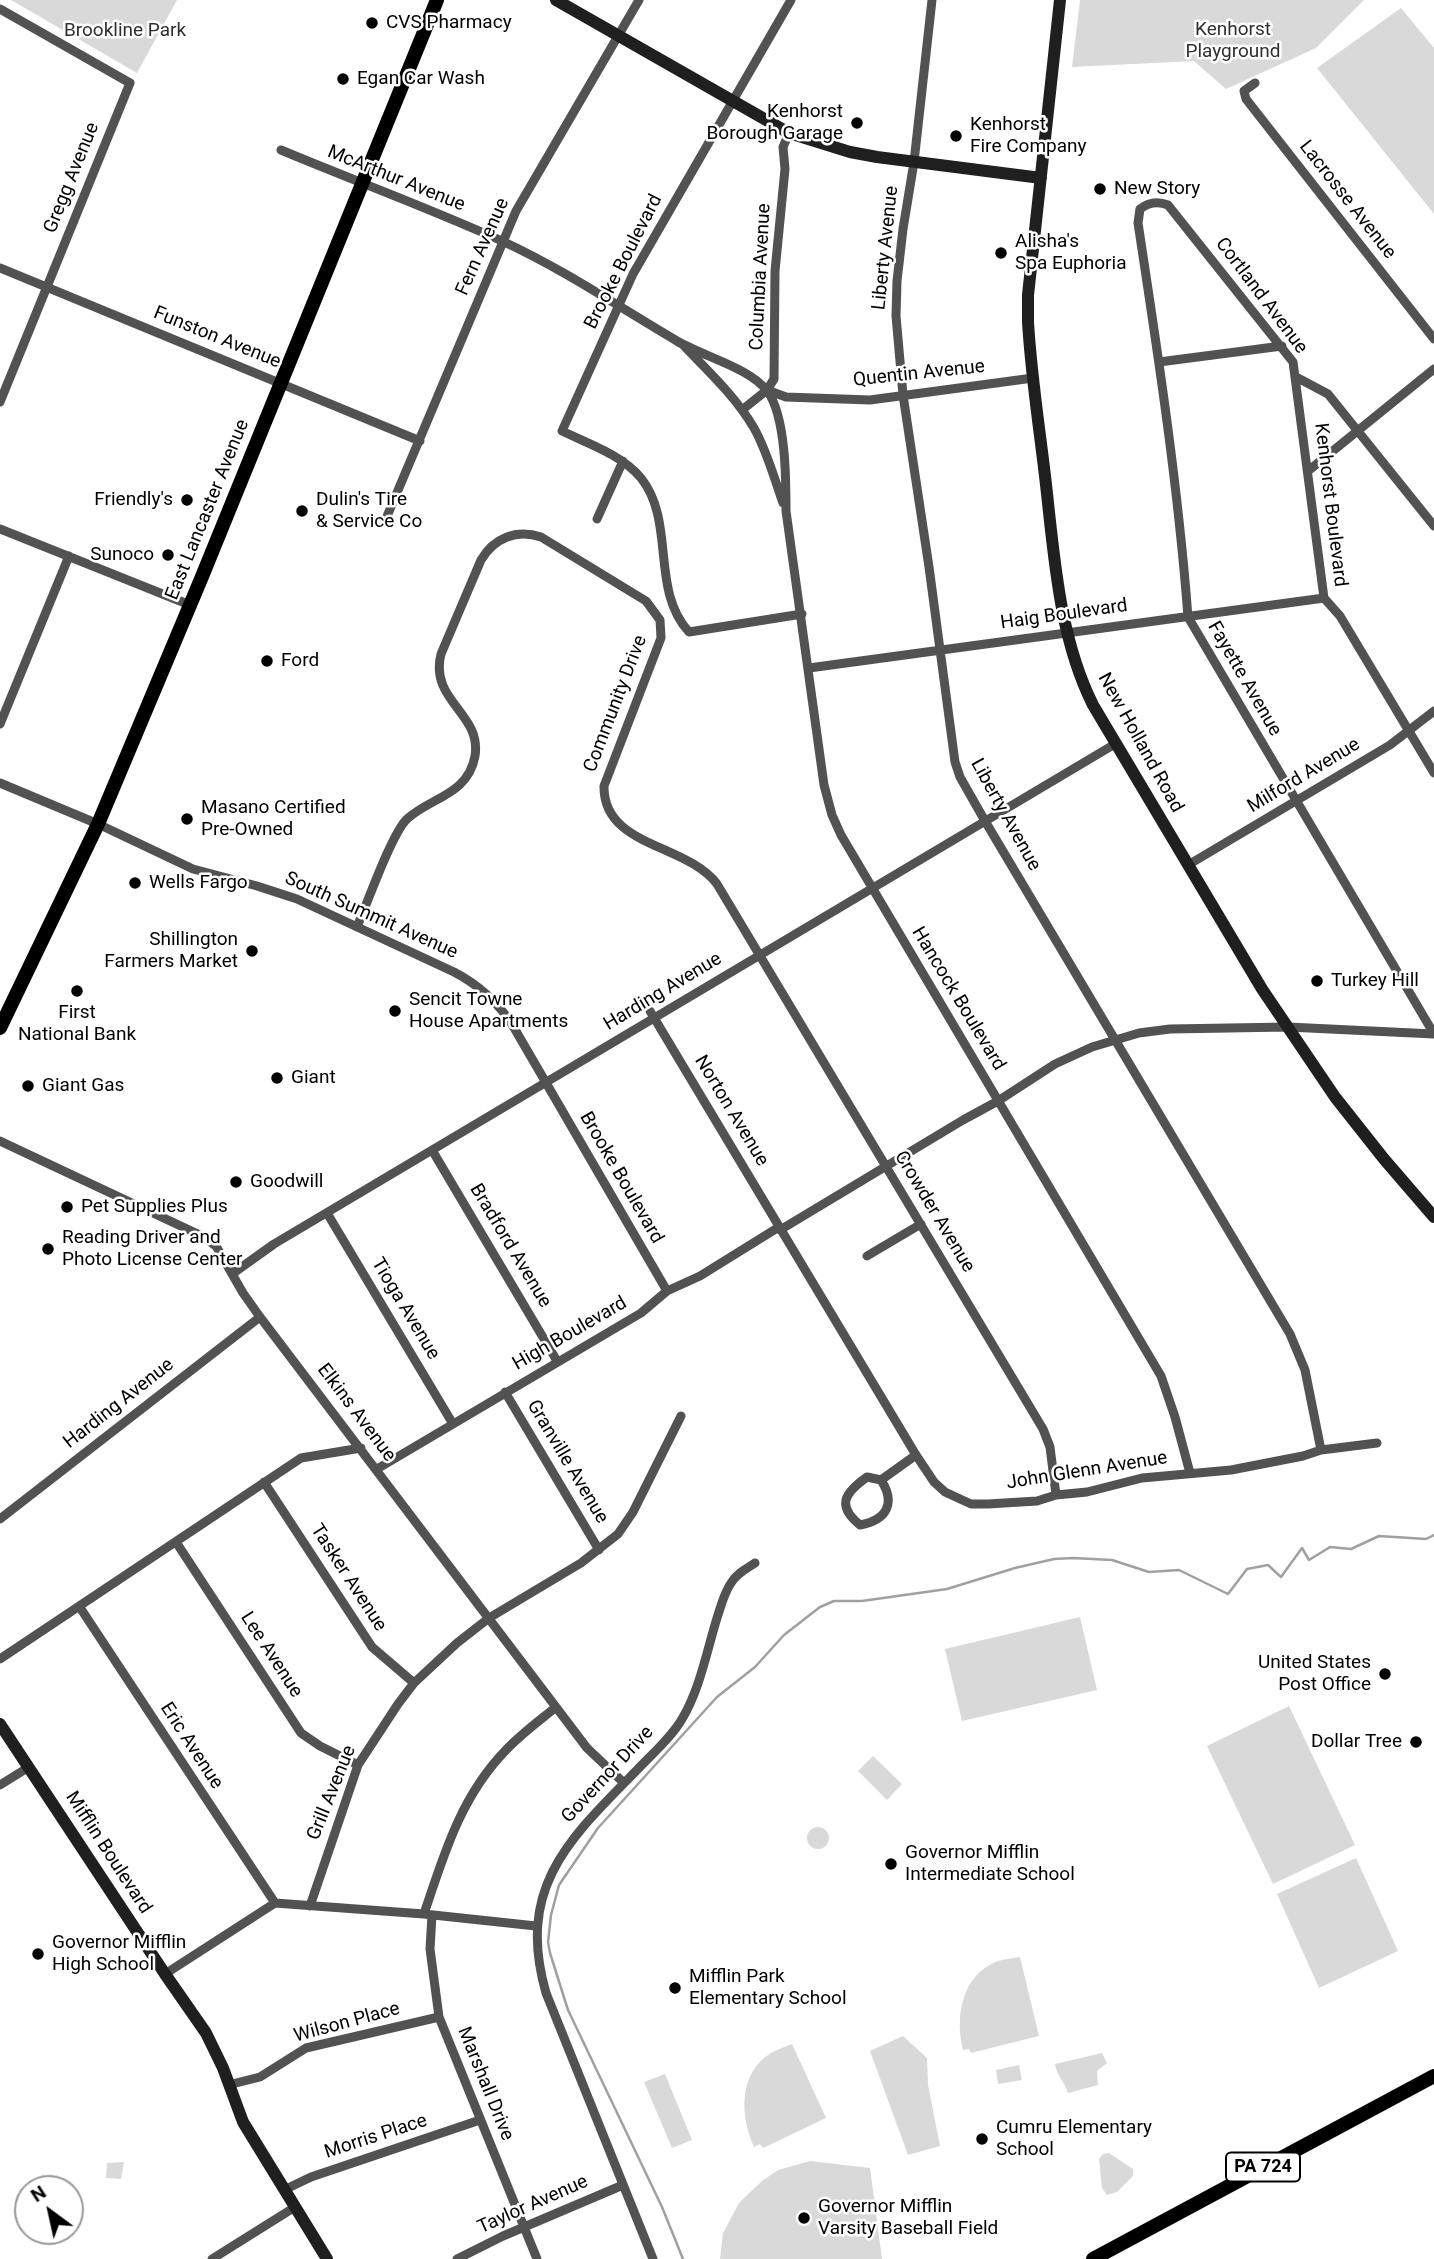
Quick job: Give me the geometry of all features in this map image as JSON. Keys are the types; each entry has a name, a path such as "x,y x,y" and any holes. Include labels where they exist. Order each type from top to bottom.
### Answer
{"main road":[{"name":"East Lancaster Avenue","path":"0,1028 98,824 437,0"},
{"path":"556,0 789,133 850,152 1041,178"},
{"name":"New Holland Road","path":"1060,0 1028,309 1049,517 1068,633 1085,688 1115,744 1262,989 1369,1141 1434,1217"},
{"name":"Mifflin Boulevard","path":"0,1724 206,2033 223,2068 243,2122 327,2259"},
{"name":"PA 724","path":"1093,2259 1434,2076"}],"street":[{"name":"Fern Avenue","path":"385,521 516,211 639,0"},
{"name":"Brooke Boulevard","path":"623,461 562,431 633,274 791,0"},
{"name":"Liberty Avenue","path":"932,0 896,299 903,395 956,768 1290,1334 1306,1370 1321,1450"},
{"name":"Gregg Avenue","path":"0,9 130,83 0,402"},
{"name":"Lacrosse Avenue","path":"1255,83 1244,91 1246,99 1434,339"},
{"name":"Columbia Avenue","path":"767,390 774,379 775,271 785,169 783,147 789,133"},
{"name":"McArthur Avenue","path":"281,150 503,242 680,342 760,383 767,390"},
{"name":"Fayette Avenue","path":"1171,209 1161,203 1147,204 1140,209 1138,223 1183,549 1188,617 1434,1034"},
{"name":"Cortland Avenue","path":"1171,209 1282,346 1293,362 1296,377 1328,394 1434,526"},
{"name":"Funston Avenue","path":"0,268 420,441"},
{"name":"McArthur Avenue","path":"680,342 720,382 742,410"},
{"path":"1159,362 1282,346"},
{"path":"1308,471 1434,369"},
{"name":"Kenhorst Boulevard","path":"1296,377 1324,598 1340,616 1434,773"},
{"name":"Quentin Avenue","path":"767,390 786,397 861,400 1033,378"},
{"path":"742,410 767,390"},
{"name":"Hancock Boulevard","path":"767,390 779,418 786,476 786,511 828,801 841,835 1161,1376 1190,1473"},
{"name":"Hancock Boulevard","path":"742,410 759,437 786,511"},
{"path":"597,519 623,461 641,478 651,495 658,518 669,594 681,622 689,632 802,614"},
{"path":"0,529 190,605"},
{"name":"Community Drive","path":"357,927 404,823 455,790 469,772 475,754 475,737 469,723 441,685 439,663 485,553 499,540 530,533 547,540 640,596 657,615 662,633 657,653 604,786 605,806 624,829 698,865 706,872 720,890 759,955"},
{"path":"0,724 69,556"},
{"name":"Haig Boulevard","path":"809,668 1324,598"},
{"name":"Milford Avenue","path":"1188,866 1409,731 1434,711"},
{"name":"Harding Avenue","path":"232,1274 274,1244 546,1082 652,1014 759,955 1115,744"},
{"name":"South Summit Avenue","path":"0,783 98,824 192,869 279,892 454,972 487,994 508,1018 546,1082"},
{"name":"Crowder Avenue","path":"759,955 1043,1429 1049,1447 1056,1495"},
{"name":"Norton Avenue","path":"652,1014 779,1229"},
{"path":"1288,1027 1434,1034"},
{"name":"High Boulevard","path":"377,1469 641,1313 667,1291 701,1276 998,1101 1055,1064 1082,1051 1139,1033 1288,1027"},
{"name":"Brooke Boulevard","path":"546,1082 667,1291"},
{"name":"Elkins Avenue","path":"0,1141 187,1227 216,1246 260,1317 587,1748 624,1783"},
{"name":"Bradford Avenue","path":"432,1150 557,1361"},
{"name":"Tioga Avenue","path":"327,1213 453,1424"},
{"path":"867,1256 921,1224"},
{"name":"John Glenn Avenue","path":"779,1229 916,1455 940,1487 953,1497 971,1504 1037,1500 1087,1492 1142,1478 1231,1470 1303,1457 1321,1450 1377,1443"},
{"name":"Harding Avenue","path":"0,1519 260,1317"},
{"name":"Granville Avenue","path":"505,1392 599,1550"},
{"name":"Grill Avenue","path":"310,1906 358,1765 414,1683 489,1618 581,1563 618,1534 627,1523 681,1416"},
{"path":"0,1659 301,1458 360,1448"},
{"path":"881,1480 916,1455"},
{"path":"867,1476 881,1480 889,1492 889,1502 884,1513 873,1523 859,1525 850,1517 846,1504 849,1489 867,1476"},
{"name":"Tasker Avenue","path":"264,1482 372,1647 414,1683"},
{"name":"Lee Avenue","path":"176,1542 302,1732 320,1746 358,1765"},
{"name":"Governor Drive","path":"653,2259 546,1993 539,1963 536,1926 548,1882 561,1855 588,1819 661,1745 684,1717 725,1594 735,1577 755,1563"},
{"name":"Eric Avenue","path":"79,1606 275,1903"},
{"name":"Marshall Drive","path":"537,2259 439,2017 428,1915 446,1847 470,1797 506,1750 556,1707"},
{"path":"0,1785 29,1767"},
{"path":"165,1974 275,1903 536,1926"},
{"name":"Wilson Place","path":"228,2085 260,2077 306,2048 439,2017"},
{"name":"Morris Place","path":"284,2190 311,2177 480,2120"},
{"name":"Taylor Avenue","path":"457,2259 623,2185"},
{"path":"212,2259 295,2207"}],"green space":[{"name":"Brookline Park","path":"11,0 177,0 137,73"},
{"name":"Kenhorst Playground","path":"1080,0 1364,0 1316,48 1226,89 1194,61 1072,67"},
{"path":"1401,8 1434,48 1434,214 1317,68"},
{"path":"1080,1617 1097,1690 962,1721 945,1649"},
{"path":"1289,1706 1355,1845 1273,1884 1207,1746"},
{"path":"873,1756 902,1784 887,1800 858,1771"},
{"path":"818,1827 826,1830 829,1838 826,1846 818,1849 810,1846 807,1838 810,1830"},
{"path":"1356,1858 1398,1951 1319,1988 1277,1894"},
{"path":"1020,1957 1039,2036 971,2053 969,2049 963,2050 961,2011 969,1987 986,1967 998,1961"},
{"path":"903,2036 927,2058 928,2085 940,2146 908,2155 870,2051"},
{"path":"792,2044 826,2118 763,2148 760,2144 754,2147 746,2122 747,2083 760,2062 771,2053"},
{"path":"1102,2053 1107,2063 1097,2071 1098,2085 1068,2093 1055,2064"},
{"path":"1019,2065 1022,2080 998,2084 996,2070"},
{"path":"665,2074 692,2140 672,2148 644,2082"},
{"path":"1109,2153 1133,2169 1133,2176 1117,2192 1107,2195 1102,2188 1099,2159 1103,2154"},
{"name":"Governor Mifflin Varsity Baseball Field","path":"810,2161 870,2168 882,2259 720,2259 723,2233 739,2203 778,2170"},
{"path":"124,2162 121,2179 106,2178 107,2163"}],"waterway":[{"path":"683,2259 662,2207 568,2010 548,1942 551,1915 559,1885 598,1828 717,1697 755,1667 784,1635 820,1607 834,1601 862,1601 947,1589 1015,1568 1054,1559 1073,1558 1112,1560 1149,1572 1179,1570 1228,1594 1247,1569 1268,1565 1281,1577 1302,1548 1309,1560 1330,1547 1351,1549 1379,1536 1426,1539 1434,1535"}],"place":[{"name":"CVS Pharmacy","path":"372,23"},
{"name":"Egan Car Wash","path":"343,79"},
{"name":"Kenhorst Borough Garage","path":"857,123"},
{"name":"Kenhorst Fire Company","path":"956,136"},
{"name":"New Story","path":"1100,189"},
{"name":"Alisha's Spa Euphoria","path":"1001,253"},
{"name":"Friendly's","path":"187,500"},
{"name":"Dulin's Tire & Service Co","path":"302,511"},
{"name":"Sunoco","path":"168,555"},
{"name":"Ford","path":"267,661"},
{"name":"Masano Certified Pre-Owned","path":"187,819"},
{"name":"Wells Fargo","path":"135,883"},
{"name":"Shillington Farmers Market","path":"252,951"},
{"name":"Turkey Hill","path":"1317,981"},
{"name":"First National Bank","path":"77,991"},
{"name":"Sencit Towne House Apartments","path":"395,1011"},
{"name":"Giant","path":"277,1078"},
{"name":"Giant Gas","path":"28,1086"},
{"name":"Goodwill","path":"236,1182"},
{"name":"Pet Supplies Plus","path":"67,1207"},
{"name":"Reading Driver and Photo License Center","path":"48,1249"},
{"name":"United States Post Office","path":"1385,1674"},
{"name":"Dollar Tree","path":"1416,1742"},
{"name":"Governor Mifflin Intermediate School","path":"891,1864"},
{"name":"Governor Mifflin High School","path":"38,1954"},
{"name":"Mifflin Park Elementary School","path":"675,1988"},
{"name":"Cumru Elementary School","path":"982,2139"},
{"name":"Governor Mifflin Varsity Baseball Field","path":"804,2218"}]}
